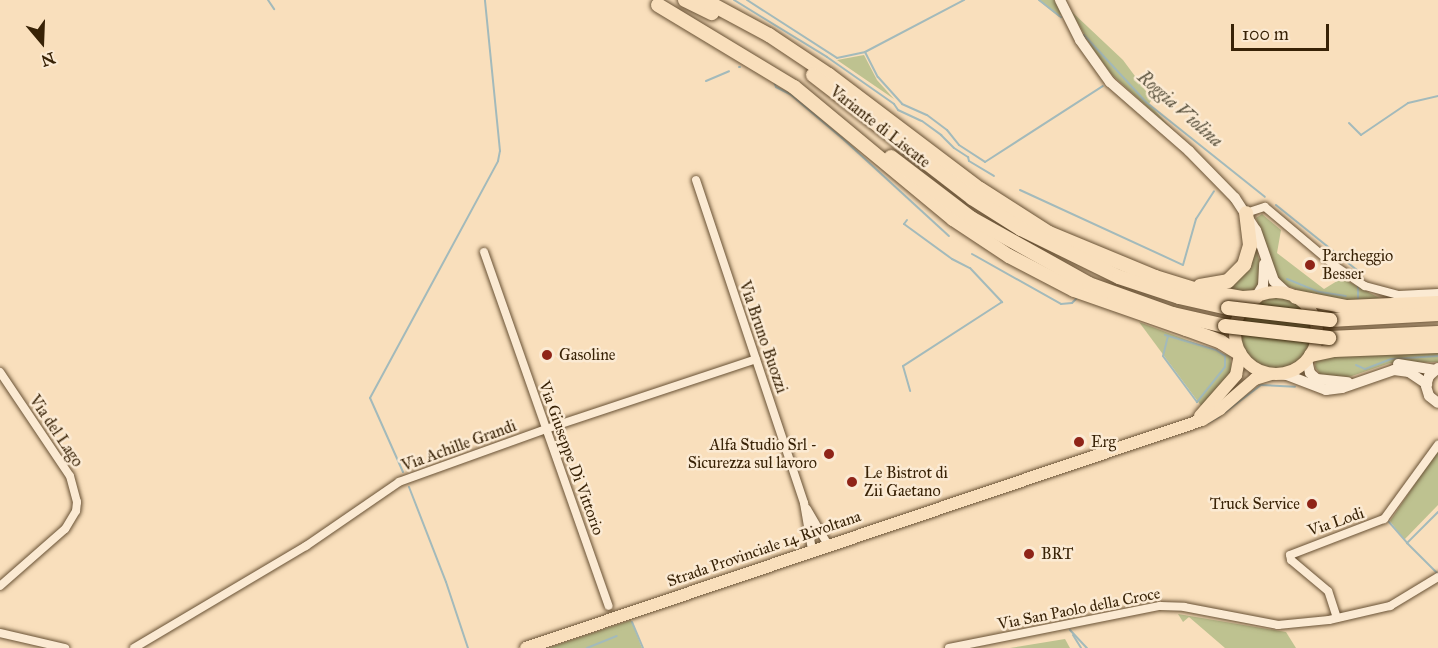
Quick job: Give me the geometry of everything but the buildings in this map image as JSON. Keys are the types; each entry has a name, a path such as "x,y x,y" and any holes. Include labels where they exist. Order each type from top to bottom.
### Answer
{"highway":[{"name":"Variante di Liscate","path":"685,0 732,24 793,61 980,204 1087,263 1179,297 1228,308 1330,320 1438,314"},
{"path":"704,0 769,35 843,84 1024,219 1049,233 1143,273 1197,290 1243,298 1256,297"},
{"name":"Variante di Liscate","path":"653,2 724,38 774,68 831,108 962,212 1013,243 1089,284 1173,314 1225,326 1329,338 1438,333"},
{"path":"653,2 794,87 953,219 1010,256 1074,290 1186,328 1221,342 1240,354"},
{"path":"1143,273 1197,286 1213,286 1228,281 1242,269 1249,253 1250,235 1246,213"},
{"path":"1291,295 1347,307 1438,303"},
{"path":"1309,358 1334,350 1438,346"}],"main road":[{"path":"1060,0 1088,52 1113,85 1189,151 1228,189 1246,213 1275,282 1309,308 1316,323 1316,341 1309,358 1310,374 1317,379 1358,382"},
{"path":"1256,297 1264,282 1263,252"},
{"path":"1291,295 1269,292 1256,297 1244,307 1236,323 1235,340 1240,354 1254,368 1287,375 1326,390 1358,382 1398,364 1437,369"},
{"name":"Strada Provinciale 14 Rivoltana","path":"1183,426 1209,408 1234,378 1239,367 1240,354"},
{"path":"1274,374 1294,370 1309,358"},
{"path":"1437,369 1429,376 1427,384 1429,396 1438,403"},
{"path":"1376,374 1394,370 1406,371 1427,384"},
{"name":"Strada Provinciale 14 Rivoltana","path":"526,648 1183,426 1212,414 1255,379 1274,374"}],"street":[{"name":"Via Bruno Buozzi","path":"696,180 804,503 812,550"},
{"path":"1246,213 1265,207 1335,266 1358,282 1399,295 1438,293"},
{"name":"Via Giuseppe Di Vittorio","path":"484,252 609,606"},
{"name":"Via Achille Grandi","path":"134,648 306,546 399,482 546,429 756,359"},
{"name":"Via del Lago","path":"0,372 70,476 77,502 76,511 65,529 0,586"},
{"name":"Via Lodi","path":"1337,618 1329,592 1319,580 1291,560 1290,555 1384,519 1438,445"},
{"name":"Via Bruno Buozzi","path":"804,503 828,545"},
{"name":"Via San Paolo della Croce","path":"949,648 1160,606 1184,607 1284,625 1337,618 1390,606 1438,577"},
{"path":"0,633 65,648"}],"green space":[{"path":"1038,0 1054,0 1061,14 1059,17"},
{"path":"1071,11 1123,60 1152,99 1149,104 1171,128 1112,75 1091,46"},
{"path":"864,55 877,80 894,99 837,60"},
{"path":"1262,214 1281,230 1277,253 1324,289 1342,278 1383,300 1338,300 1310,295 1283,284 1275,272 1256,218"},
{"path":"1252,233 1259,260 1261,282 1256,290 1247,293 1220,288 1231,284"},
{"path":"1276,297 1290,300 1302,308 1310,320 1313,334 1310,348 1302,360 1290,368 1276,371 1262,368 1250,360 1242,348 1239,334 1242,320 1250,308 1262,300"},
{"path":"1139,322 1230,356 1232,372 1202,407"},
{"path":"1438,352 1438,362 1390,363 1349,377 1321,375 1315,367 1316,359 1323,356"},
{"path":"1438,450 1438,505 1404,540 1390,521"},
{"path":"1178,614 1286,632 1296,648 1225,648 1189,617 1183,622"},
{"path":"631,620 642,648 548,648"},
{"path":"1065,639 1070,648 1010,648"}],"waterway":[{"path":"268,0 274,9"},
{"path":"403,472 370,398 498,161 500,151 485,0"},
{"path":"734,0 827,57 894,104 898,110 922,121 968,157 969,161 994,176"},
{"name":"Roggia Violina","path":"747,0 837,58 865,52 964,0"},
{"name":"Roggia Violina","path":"1039,0 1061,17"},
{"name":"Roggia Violina","path":"1084,35 1146,102 1265,197"},
{"path":"865,52 878,77 902,104 927,115 947,130 959,145 985,162 1103,86"},
{"path":"706,81 729,71"},
{"path":"774,82 776,87 790,94 842,138 949,236"},
{"path":"1349,123 1361,135 1408,103 1438,96"},
{"path":"1020,190 1183,265 1196,219 1214,191"},
{"name":"Roggia Violina","path":"1276,205 1358,271 1358,278"},
{"path":"907,220 904,224 952,259 970,268 1002,302 903,366 910,391"},
{"path":"972,254 1061,304 1072,303 1079,296"},
{"path":"1287,279 1320,292 1346,296"},
{"name":"Roggia Violina","path":"1358,284 1358,302"},
{"path":"1165,335 1216,350 1225,356 1225,367 1197,402 1163,356 1168,336"},
{"name":"Roggia Violina","path":"1356,365 1365,369 1391,359 1438,356"},
{"path":"1224,413 1261,385 1295,387"},
{"path":"1208,423 1219,417"},
{"path":"409,487 446,582 468,648"},
{"path":"1438,512 1407,543 1438,574"},
{"path":"1389,522 1407,543"},
{"path":"632,622 643,648"},
{"path":"1070,630 1087,648"},
{"path":"1073,635 1081,648"},
{"path":"587,648 617,636"}],"place":[{"name":"Parcheggio Besser","path":"1310,265"},
{"name":"Gasoline","path":"547,355"},
{"name":"Erg","path":"1079,442"},
{"name":"Alfa Studio Srl - Sicurezza sul lavoro","path":"829,454"},
{"name":"Le Bistrot di Zii Gaetano","path":"852,482"},
{"name":"Truck Service","path":"1312,504"},
{"name":"BRT","path":"1029,554"}]}
